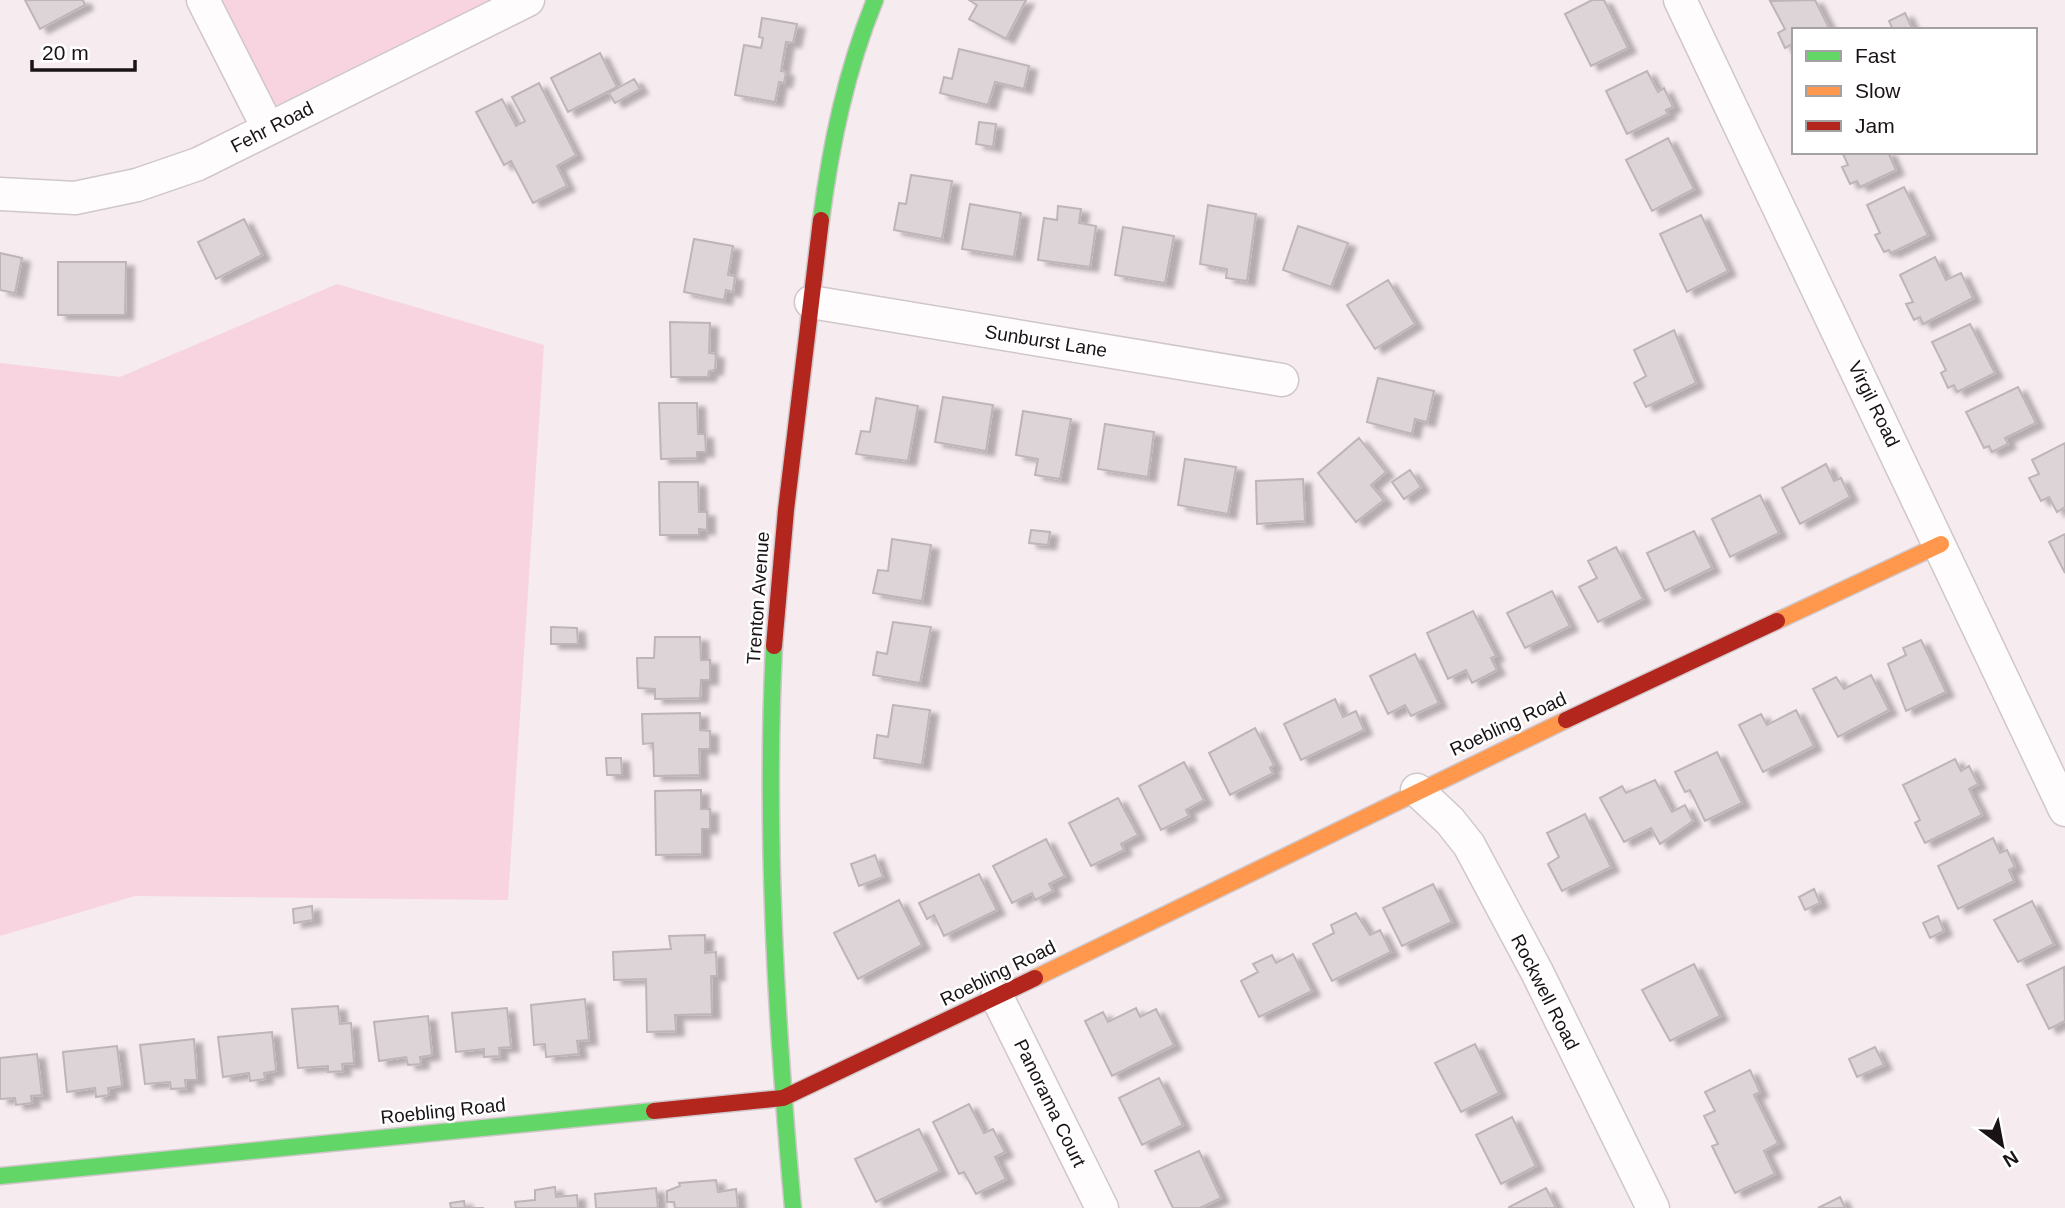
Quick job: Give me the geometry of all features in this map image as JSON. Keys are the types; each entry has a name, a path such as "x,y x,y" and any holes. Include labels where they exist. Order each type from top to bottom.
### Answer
{"street":[{"path":"203,0 268,128"},
{"name":"Fehr Road","path":"0,194 75,198 137,185 198,164 528,0"},
{"name":"Trenton Avenue","path":"793,1208 773,970 769,795 774,635 789,460 827,172 845,92 875,0"},
{"name":"Virgil Road","path":"1680,0 1941,544 2065,810"},
{"name":"Sunburst Lane","path":"811,302 1282,380"},
{"name":"Roebling Road","path":"0,1176 783,1098 998,998 1417,790 1941,544"},
{"name":"Rockwell Road","path":"1417,790 1450,821 1468,845 1537,972 1653,1208"},
{"name":"Panorama Court","path":"998,998 1102,1208"}],"shaded area":[{"path":"202,0 528,0 268,128"},
{"path":"337,284 544,345 508,900 135,896 0,936 0,363 120,377"}],"building":[{"path":"25,0 83,0 85,5 40,29"},
{"path":"969,0 1026,0 1006,39 969,19 977,5"},
{"path":"1592,0 1604,0 1628,48 1591,66 1565,14"},
{"path":"1815,0 1829,28 1792,28 1792,44 1785,48 1778,33 1785,29 1770,1"},
{"path":"1905,13 1912,28 1892,28 1889,21"},
{"path":"762,18 797,24 793,43 786,42 781,71 786,72 784,83 779,82 775,102 735,95 744,45 761,48 763,38 759,37"},
{"path":"959,49 1029,66 1024,89 995,82 988,105 940,93 944,77 952,79"},
{"path":"600,53 617,87 568,112 551,78"},
{"path":"1647,71 1658,92 1664,88 1673,107 1666,110 1668,114 1627,134 1606,91"},
{"path":"634,79 640,89 615,103 609,93"},
{"path":"539,83 576,155 557,166 567,186 533,203 511,161 504,165 476,112 502,99 516,126 525,121 512,97"},
{"path":"979,122 996,124 993,147 976,144"},
{"path":"1668,138 1694,189 1652,211 1626,160"},
{"path":"1843,154 1889,154 1896,170 1860,187 1857,181 1850,184 1842,167 1848,165"},
{"path":"911,175 952,181 942,239 894,230 899,203 906,204"},
{"path":"1904,187 1928,235 1891,253 1889,250 1884,252 1875,235 1880,233 1867,205"},
{"path":"970,204 1021,213 1014,257 962,249"},
{"path":"1208,205 1256,214 1247,281 1226,278 1227,269 1200,264"},
{"path":"1058,206 1081,209 1079,223 1096,226 1090,267 1038,260 1044,218 1057,220"},
{"path":"1701,215 1728,271 1687,292 1660,234"},
{"path":"244,219 262,255 216,279 198,242"},
{"path":"1298,226 1348,243 1331,287 1283,270"},
{"path":"1123,227 1174,236 1165,283 1115,275"},
{"path":"694,239 733,246 728,275 735,276 733,292 726,290 724,300 684,292"},
{"path":"0,253 22,258 15,293 0,290"},
{"path":"1935,257 1946,280 1961,273 1973,298 1923,324 1920,317 1914,320 1906,304 1913,302 1900,275"},
{"path":"58,262 126,262 125,315 58,315"},
{"path":"1388,280 1415,324 1375,349 1347,305"},
{"path":"670,322 710,323 709,353 716,354 715,370 709,371 708,377 671,377"},
{"path":"1970,324 1995,373 1957,392 1954,385 1948,388 1941,373 1946,370 1932,342"},
{"path":"1674,330 1696,383 1646,407 1634,383 1646,376 1634,350"},
{"path":"1378,378 1434,391 1427,422 1415,419 1412,434 1367,422"},
{"path":"2018,387 2036,423 2005,438 2008,444 1992,452 1989,446 1984,448 1966,412"},
{"path":"943,397 993,405 986,451 935,442"},
{"path":"876,398 918,406 908,461 856,454 861,431 870,432"},
{"path":"659,403 697,403 698,434 705,434 706,452 697,452 697,458 661,459"},
{"path":"1023,411 1071,419 1060,479 1035,475 1038,459 1016,455"},
{"path":"1105,424 1154,432 1148,477 1098,469"},
{"path":"1359,438 1386,472 1371,485 1384,500 1356,522 1318,473"},
{"path":"2065,443 2065,507 2057,512 2049,497 2041,501 2029,478 2039,474 2032,460"},
{"path":"1185,459 1236,467 1228,514 1178,505"},
{"path":"1826,464 1834,481 1841,478 1850,497 1800,524 1782,488"},
{"path":"1410,470 1421,487 1404,499 1392,482"},
{"path":"1303,479 1305,521 1257,524 1256,481"},
{"path":"659,482 698,482 699,512 707,512 707,530 699,529 699,535 660,535"},
{"path":"1760,495 1779,533 1730,557 1712,519"},
{"path":"1031,530 1050,532 1048,545 1029,543"},
{"path":"1694,531 1712,568 1665,591 1647,553"},
{"path":"2065,534 2065,573 2049,542"},
{"path":"892,539 931,545 922,601 873,593 878,570 888,571"},
{"path":"1616,547 1643,599 1598,622 1579,587 1597,578 1588,561"},
{"path":"1552,591 1570,626 1525,648 1507,613"},
{"path":"1473,611 1496,656 1491,658 1497,670 1472,683 1466,670 1448,679 1427,633"},
{"path":"893,622 931,627 920,683 873,675 877,652 887,654"},
{"path":"551,627 577,628 578,644 551,644"},
{"path":"655,637 700,637 701,660 710,660 710,680 701,680 700,698 655,699 655,689 638,688 637,658 654,658"},
{"path":"1921,640 1946,692 1906,711 1888,664 1906,655 1903,648"},
{"path":"1415,654 1439,703 1411,716 1405,705 1388,714 1370,676"},
{"path":"1871,675 1889,710 1838,737 1813,689 1836,677 1844,689"},
{"path":"1335,699 1343,717 1356,711 1364,730 1301,760 1284,724"},
{"path":"893,705 930,710 922,765 874,758 877,735 888,737"},
{"path":"1796,710 1814,746 1763,772 1739,725 1761,714 1767,725"},
{"path":"700,713 700,730 710,731 710,749 699,749 700,775 654,776 653,743 643,744 642,714"},
{"path":"1255,728 1274,765 1270,768 1273,773 1230,795 1209,753"},
{"path":"1717,752 1742,803 1705,821 1690,790 1685,792 1675,772"},
{"path":"606,758 621,758 622,775 607,775"},
{"path":"1955,759 1961,771 1969,766 1978,784 1969,789 1982,815 1925,843 1915,823 1920,820 1903,785"},
{"path":"1184,762 1204,800 1186,810 1189,816 1161,830 1139,786"},
{"path":"1655,780 1672,812 1685,805 1693,821 1660,844 1651,828 1624,842 1600,798 1622,786 1626,793"},
{"path":"701,790 701,809 710,809 710,829 702,829 702,854 656,855 655,791"},
{"path":"1118,798 1138,835 1121,844 1124,850 1091,866 1069,823"},
{"path":"1585,814 1611,867 1562,891 1548,864 1559,857 1547,833"},
{"path":"1993,838 2000,853 2007,850 2015,867 2009,870 2014,881 1958,909 1938,866"},
{"path":"1046,839 1065,876 1049,884 1053,891 1035,900 1032,893 1012,903 993,866"},
{"path":"875,855 883,877 859,886 851,864"},
{"path":"979,874 997,910 944,936 934,915 927,919 919,903"},
{"path":"1433,884 1452,922 1402,946 1383,908"},
{"path":"1814,889 1820,903 1805,910 1799,897"},
{"path":"899,900 922,945 858,979 834,933"},
{"path":"2032,901 2054,944 2018,962 1994,920"},
{"path":"312,906 313,920 294,923 293,909"},
{"path":"1356,913 1370,935 1380,930 1391,952 1332,981 1313,944 1334,933 1331,925"},
{"path":"1938,916 1944,931 1930,938 1923,923"},
{"path":"705,935 705,953 716,952 717,976 711,976 712,1014 675,1015 676,1031 647,1032 646,979 614,980 613,952 671,949 669,936"},
{"path":"1293,954 1312,991 1259,1017 1241,981 1258,972 1253,964 1272,955 1276,963"},
{"path":"1694,964 1720,1016 1670,1041 1642,990"},
{"path":"2064,967 2065,1021 2049,1029 2027,985"},
{"path":"585,999 589,1040 577,1041 579,1054 546,1057 545,1044 534,1045 531,1005"},
{"path":"338,1006 340,1024 351,1023 354,1063 342,1064 343,1071 328,1072 328,1066 298,1068 292,1009"},
{"path":"507,1008 511,1047 499,1048 500,1056 484,1057 484,1049 456,1052 452,1013"},
{"path":"1136,1008 1140,1017 1156,1009 1174,1045 1112,1076 1085,1021 1103,1012 1108,1022"},
{"path":"428,1016 432,1055 420,1057 421,1064 408,1065 406,1057 379,1061 374,1022"},
{"path":"272,1032 276,1071 264,1073 265,1079 250,1081 249,1073 223,1077 218,1037"},
{"path":"194,1039 197,1080 185,1080 186,1088 171,1089 170,1082 145,1084 140,1045"},
{"path":"1475,1044 1499,1093 1461,1112 1435,1063"},
{"path":"117,1046 122,1086 108,1088 109,1095 96,1097 95,1088 67,1092 63,1052"},
{"path":"1875,1047 1884,1065 1857,1077 1849,1059"},
{"path":"37,1054 42,1095 31,1096 32,1103 16,1105 15,1098 0,1099 0,1058"},
{"path":"1750,1070 1760,1092 1754,1095 1778,1143 1764,1151 1775,1174 1735,1193 1712,1146 1718,1144 1704,1116 1715,1111 1705,1092"},
{"path":"1159,1078 1183,1125 1142,1145 1119,1098"},
{"path":"969,1104 984,1133 993,1129 1005,1152 995,1157 1006,1179 976,1194 964,1172 959,1174 933,1122"},
{"path":"1512,1117 1536,1166 1501,1184 1476,1135"},
{"path":"919,1129 940,1171 876,1202 855,1159"},
{"path":"1199,1151 1221,1198 1200,1208 1173,1208 1155,1171"},
{"path":"716,1180 718,1192 736,1189 738,1208 675,1208 674,1202 667,1202 667,1191 680,1186 679,1183"},
{"path":"555,1187 556,1197 577,1195 578,1208 516,1208 515,1202 535,1200 535,1190"},
{"path":"656,1188 658,1208 596,1208 595,1194"},
{"path":"1546,1188 1556,1208 1509,1208 1509,1207"},
{"path":"1840,1197 1845,1208 1818,1208"},
{"path":"464,1201 465,1208 451,1208 450,1203"}],"traffic: fast":[{"path":"821,220 841,108 875,0"},
{"path":"774,646 771,787 774,927 793,1208"},
{"path":"0,1176 654,1111"}],"traffic: slow":[{"path":"1777,621 1941,544"},
{"path":"1035,978 1566,720"}],"traffic: jam":[{"path":"774,646 786,510 821,220"},
{"path":"1566,720 1777,621"},
{"path":"654,1111 783,1098 1035,978"}]}
